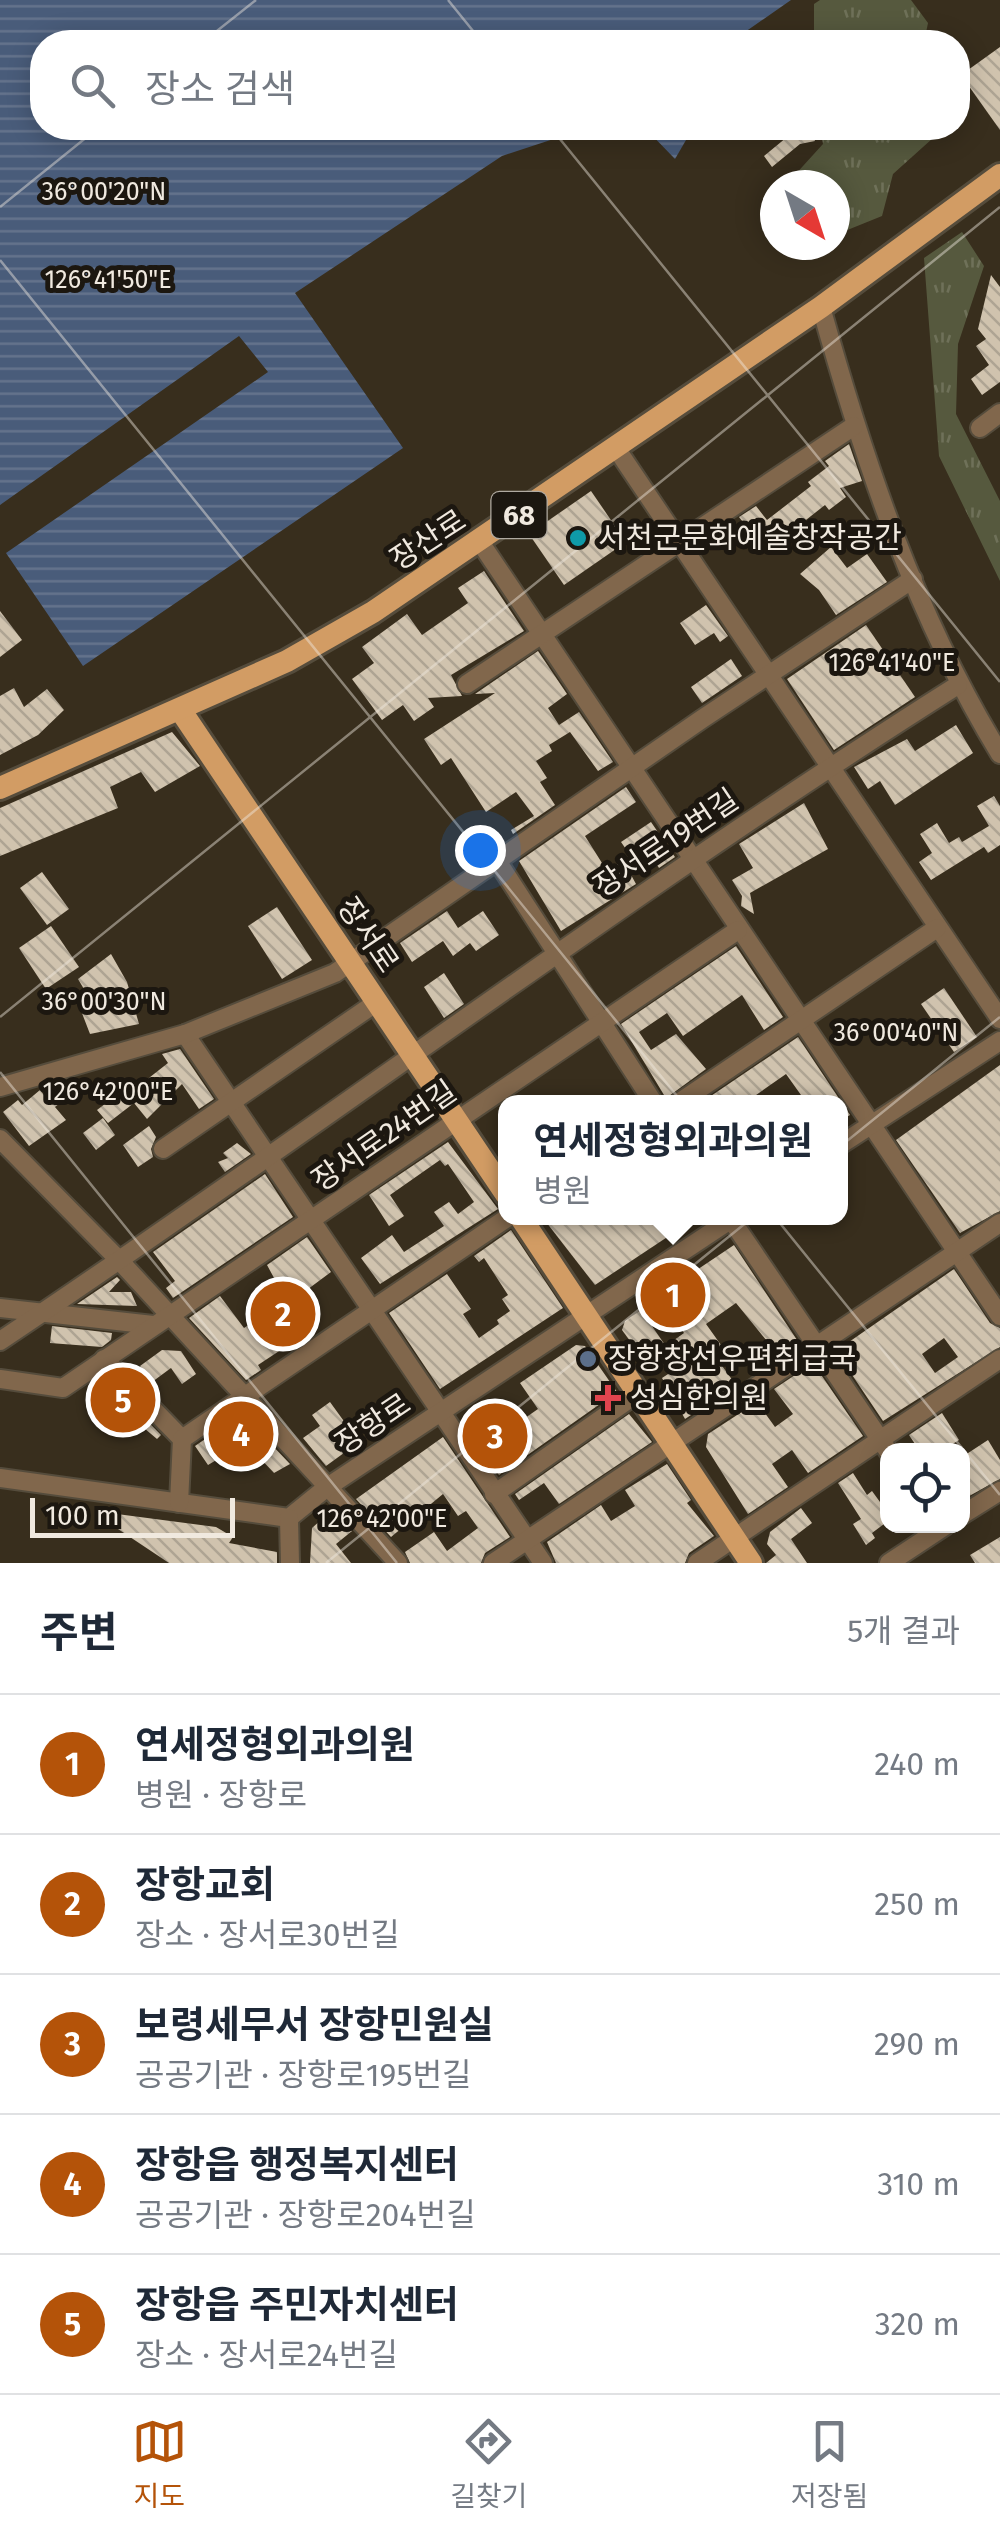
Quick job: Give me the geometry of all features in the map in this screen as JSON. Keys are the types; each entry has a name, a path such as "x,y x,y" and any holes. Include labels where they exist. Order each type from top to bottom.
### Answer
{"main road":[{"name":"장산로","path":"0,788 180,710 322,641 480,542 820,308 1000,175"},
{"name":"장서로","path":"180,710 498,1182"},
{"path":"526,1225 752,1563"}],"street":[{"path":"820,308 854,426 914,580 958,685 1000,754"},
{"path":"980,428 1000,413"},
{"path":"467,684 854,426"},
{"path":"616,448 1000,1019"},
{"path":"480,542 1000,1316"},
{"path":"0,1087 185,1034 335,974 702,718 914,580"},
{"name":"장서로19번길","path":"0,1341 414,1058 556,951 690,858 958,685"},
{"path":"496,859 648,1095"},
{"path":"690,1095 937,928"},
{"name":"장서로24번길","path":"0,1379 62,1388 738,930"},
{"path":"163,1149 377,1002"},
{"path":"185,1034 543,1563"},
{"path":"848,1141 1000,1041"},
{"path":"0,1140 119,1260 159,1320 244,1395 398,1563"},
{"path":"493,1563 1000,1223"},
{"path":"182,1438 498,1224"},
{"name":"장항로","path":"289,1518 326,1488 721,1225"},
{"path":"736,1225 883,1443"},
{"path":"0,1308 159,1320"},
{"path":"887,1443 1000,1358"},
{"path":"104,1359 182,1438 179,1503"},
{"path":"494,1494 638,1394"},
{"path":"697,1563 880,1447"},
{"path":"0,1478 289,1518 290,1563"},
{"path":"970,1509 1000,1491"},
{"path":"890,1563 932,1533"}],"green space":[{"path":"820,0 911,0 928,23 927,30 814,30 814,4"},
{"path":"822,140 931,140 893,174 882,216 850,229 850,170 799,170 823,144"},
{"path":"962,232 984,266 958,344 956,414 1000,501 1000,581 939,456 924,258"}],"water":[{"path":"0,0 791,0 748,30 30,30 30,140 551,140 502,156 295,293 403,448 83,666 6,553 268,372 239,336 0,505"},
{"path":"657,140 686,140 675,159"}],"building":[{"path":"1000,47 1000,130 970,88 970,69"},
{"path":"783,140 815,140 800,144 772,167 764,156"},
{"path":"991,275 1000,287 1000,382 982,395 971,379 989,365 976,346 986,339 978,329"},
{"path":"849,444 862,481 840,488 846,497 829,510 825,505 783,538 781,534 766,545 760,536 756,539 739,517 756,506 767,520 811,486 808,482 829,466 825,461"},
{"name":"서천군문화예술창작공간","path":"591,491 626,542 564,585 529,534"},
{"path":"831,547 847,568 867,554 887,582 836,615 819,590 800,574"},
{"path":"484,571 524,631 451,675 462,696 428,698 434,707 414,721 403,705 382,720 352,679 374,663 362,647 407,614 422,635 468,603 458,588"},
{"path":"706,605 728,636 720,642 714,633 695,645 680,623"},
{"path":"0,611 22,640 0,657"},
{"path":"866,625 915,697 834,750 787,679"},
{"path":"538,651 567,694 548,708 559,725 579,712 613,762 598,771 570,732 549,745 552,751 536,761 547,778 540,782 555,805 513,834 511,830 534,816 516,792 486,812 451,758 441,765 424,739 495,693 475,694"},
{"path":"731,659 742,676 702,703 691,687"},
{"path":"14,688 24,707 47,689 64,710 38,735 0,755 0,696"},
{"path":"956,725 973,753 895,805 880,781 868,789 854,767 907,739 915,751"},
{"path":"172,732 200,766 155,792 141,772 110,787 118,808 0,856 0,808"},
{"path":"626,787 636,802 585,836 607,871 630,855 621,842 651,822 675,857 659,868 652,858 630,873 636,884 561,931 519,861"},
{"path":"994,796 1000,806 1000,845 988,853 984,847 931,880 919,862 932,853 920,834 937,823 949,843 959,837 962,842 989,826 977,806"},
{"path":"804,803 828,849 750,893 754,914 741,906 742,896 732,880 753,868 739,844"},
{"path":"42,872 69,909 47,925 20,888"},
{"path":"277,907 312,960 282,979 248,926"},
{"path":"447,911 458,928 483,911 499,935 476,951 470,943 453,956 443,941 412,962 400,943"},
{"path":"51,926 79,967 46,989 19,948"},
{"path":"736,946 783,1017 764,1030 742,995 683,1036 667,1013 639,1032 651,1050 676,1034 706,1069 670,1095 664,1095 621,1024"},
{"path":"111,954 127,982 139,1024 90,1034 80,1008 94,1006 78,979"},
{"path":"444,973 464,1004 444,1018 424,987"},
{"path":"944,988 977,1037 954,1052 921,1004"},
{"path":"798,1037 837,1095 801,1095 786,1074 756,1095 712,1095"},
{"path":"180,1049 214,1099 199,1109 182,1084 147,1119 134,1103 108,1123 97,1110 118,1094 122,1099 168,1063 162,1054"},
{"path":"1000,1065 1000,1211 960,1233 896,1140"},
{"path":"64,1082 73,1093 55,1107 66,1120 29,1146 3,1112 18,1100 22,1105 40,1090 44,1095"},
{"path":"103,1118 115,1135 96,1150 83,1133"},
{"path":"149,1126 156,1137 151,1149 153,1157 138,1167 123,1145"},
{"path":"448,1142 498,1209 380,1284 361,1258 392,1235 404,1252 444,1226 434,1212 449,1202 458,1214 474,1202 448,1164 445,1166 440,1160 390,1195 404,1216 389,1226 369,1195"},
{"path":"237,1143 251,1154 225,1172 218,1162 228,1158 223,1153"},
{"path":"265,1174 293,1217 173,1298 166,1288 175,1281 153,1252"},
{"path":"548,1225 685,1225 595,1285"},
{"path":"511,1230 563,1308 440,1389 389,1313 447,1274 471,1309 463,1314 479,1338 510,1311 502,1299 508,1295 484,1258 479,1262 474,1256"},
{"path":"307,1237 331,1272 292,1301 311,1330 258,1365 261,1370 246,1380 189,1318 220,1296 244,1328 286,1300 267,1265"},
{"path":"734,1245 799,1343 765,1366 758,1355 771,1346 736,1303 706,1324 726,1352 717,1359 736,1385 685,1419 662,1378 685,1363 670,1343 684,1333 658,1296"},
{"path":"954,1269 990,1323 1000,1328 1000,1347 883,1421 836,1351","holes":["944,1338 958,1357 935,1373 922,1354"]},
{"path":"117,1277 120,1280 109,1292 131,1292 137,1306 77,1304"},
{"path":"641,1310 665,1345 644,1360 622,1330 625,1321"},
{"path":"52,1326 112,1333 111,1340 102,1347 50,1343"},
{"path":"576,1345 585,1346 617,1392 499,1475 472,1436 507,1413 515,1425 538,1409 520,1383"},
{"path":"162,1350 181,1351 196,1374 182,1384 171,1368 152,1382 140,1366"},
{"path":"813,1363 863,1436 808,1473 792,1450 772,1464 788,1487 748,1514 706,1447 708,1434 757,1402 775,1427 793,1414 774,1389"},
{"path":"108,1381 161,1435 157,1439 99,1390"},
{"path":"330,1402 359,1442 326,1466 303,1438 320,1426 312,1415"},
{"path":"243,1413 290,1464 274,1473 256,1454 233,1450 208,1465 195,1446"},
{"path":"942,1413 959,1440 914,1443 909,1435"},
{"path":"629,1414 652,1442 559,1504 544,1483 519,1500 515,1494"},
{"path":"443,1437 510,1537 485,1553 481,1563 410,1563 405,1552 434,1532 447,1551 478,1528 466,1511 458,1516 443,1494 391,1537 356,1499"},
{"path":"988,1440 1000,1460 1000,1479 970,1496 970,1452"},
{"path":"667,1464 691,1500 687,1503 714,1536 689,1553 685,1563 556,1563 547,1542 601,1505 611,1521 635,1506 625,1490"},
{"path":"853,1473 867,1495 872,1491 880,1502 880,1527 866,1545 853,1524 861,1519 838,1483"},
{"path":"801,1508 812,1523 791,1539 807,1563 766,1563 776,1555 767,1544 770,1532"},
{"path":"332,1510 352,1531 336,1544 351,1563 310,1563 312,1528"},
{"path":"117,1514 216,1527 233,1537 229,1543 277,1552 277,1563 169,1563 115,1527"},
{"path":"1000,1537 1000,1563 975,1563 970,1555"}],"place":[{"name":"서천군문화예술창작공간","path":"578,538"},
{"name":"연세정형외과의원","path":"673,1295"},
{"name":"장항교회","path":"283,1314"},
{"name":"장항창선우편취급국","path":"588,1359"},
{"name":"성심한의원","path":"608,1398"},
{"name":"장항읍 주민자치센터","path":"123,1400"},
{"name":"장항읍 행정복지센터","path":"241,1434"},
{"name":"보령세무서 장항민원실","path":"495,1436"}]}
